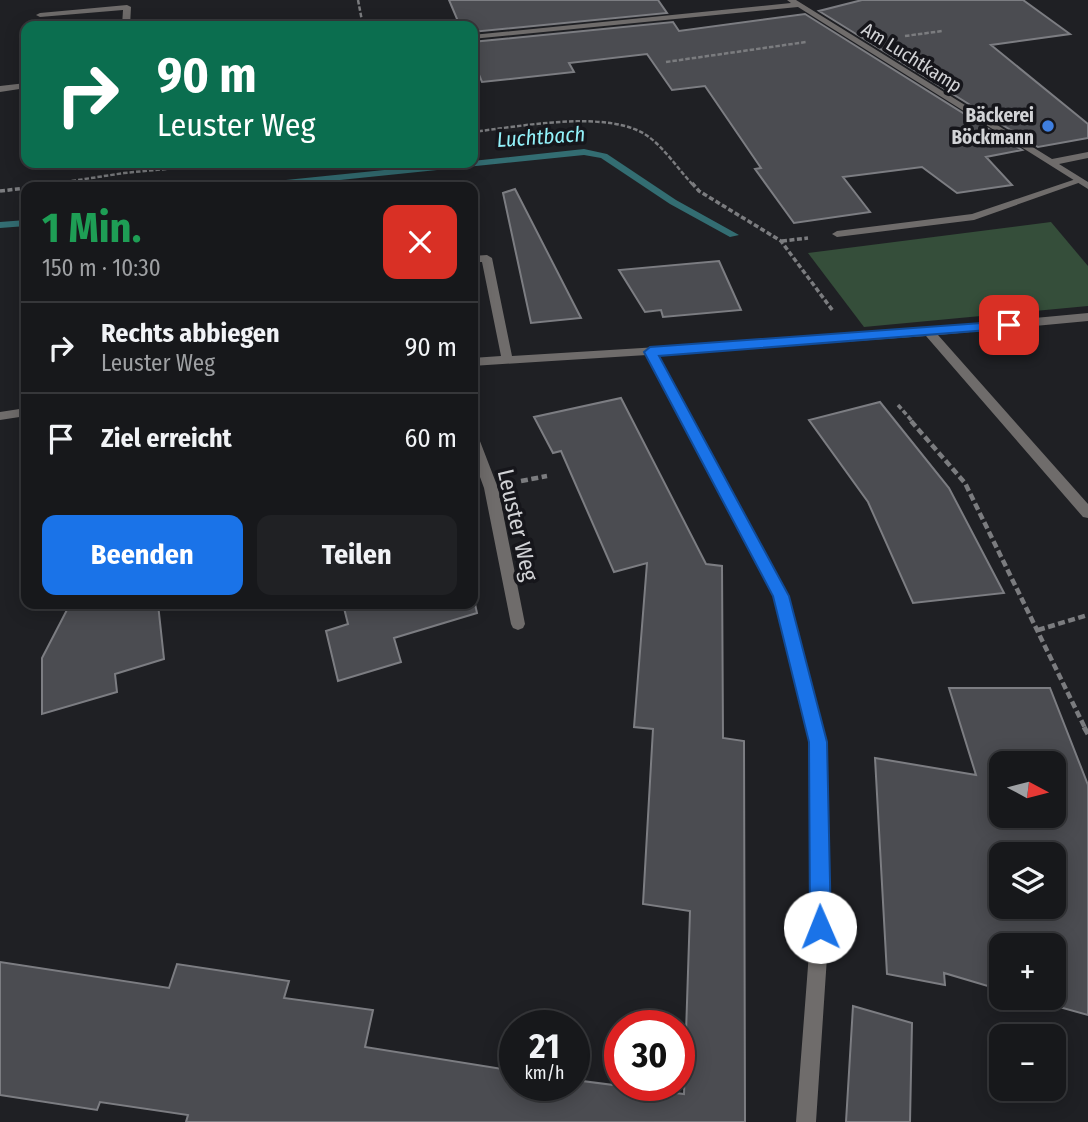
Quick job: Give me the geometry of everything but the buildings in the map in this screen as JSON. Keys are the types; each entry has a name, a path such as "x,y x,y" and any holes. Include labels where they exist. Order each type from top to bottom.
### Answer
{"street":[{"name":"Am Luchtkamp","path":"795,2 1083,183"},
{"path":"478,36 795,2"},
{"path":"40,15 127,7 126,21"},
{"path":"0,89 21,87"},
{"path":"1052,162 1088,155"},
{"path":"837,234 974,217 1083,183"},
{"path":"478,259 487,258 507,359"},
{"path":"478,361 851,338 1088,317"},
{"path":"930,332 1088,513"},
{"path":"650,352 781,596 818,742 820,927 806,1122"},
{"path":"0,417 21,413"},
{"name":"Leuster Weg","path":"478,452 491,488 518,624"}],"path":[{"path":"358,0 362,21"},
{"path":"666,62 849,36"},
{"path":"478,131 577,121 612,123 648,136 699,191 781,241 815,284 851,338"},
{"path":"66,182 176,168"},
{"path":"0,191 21,189"},
{"path":"898,405 965,483 1088,734"},
{"path":"1038,630 1088,615"}],"green space":[{"path":"1051,222 1088,266 1088,306 864,327 808,253"}],"waterway":[{"name":"Luchtbach","path":"478,163 584,152 604,156 673,202 734,235"},
{"name":"Luchtbach","path":"295,182 430,168"},
{"name":"Luchtbach","path":"0,225 21,223"}],"place":[{"name":"Bäckerei Böckmann","path":"1048,126"}],"route":[{"path":"820,927 818,742 781,596 650,352 1009,325"}]}
